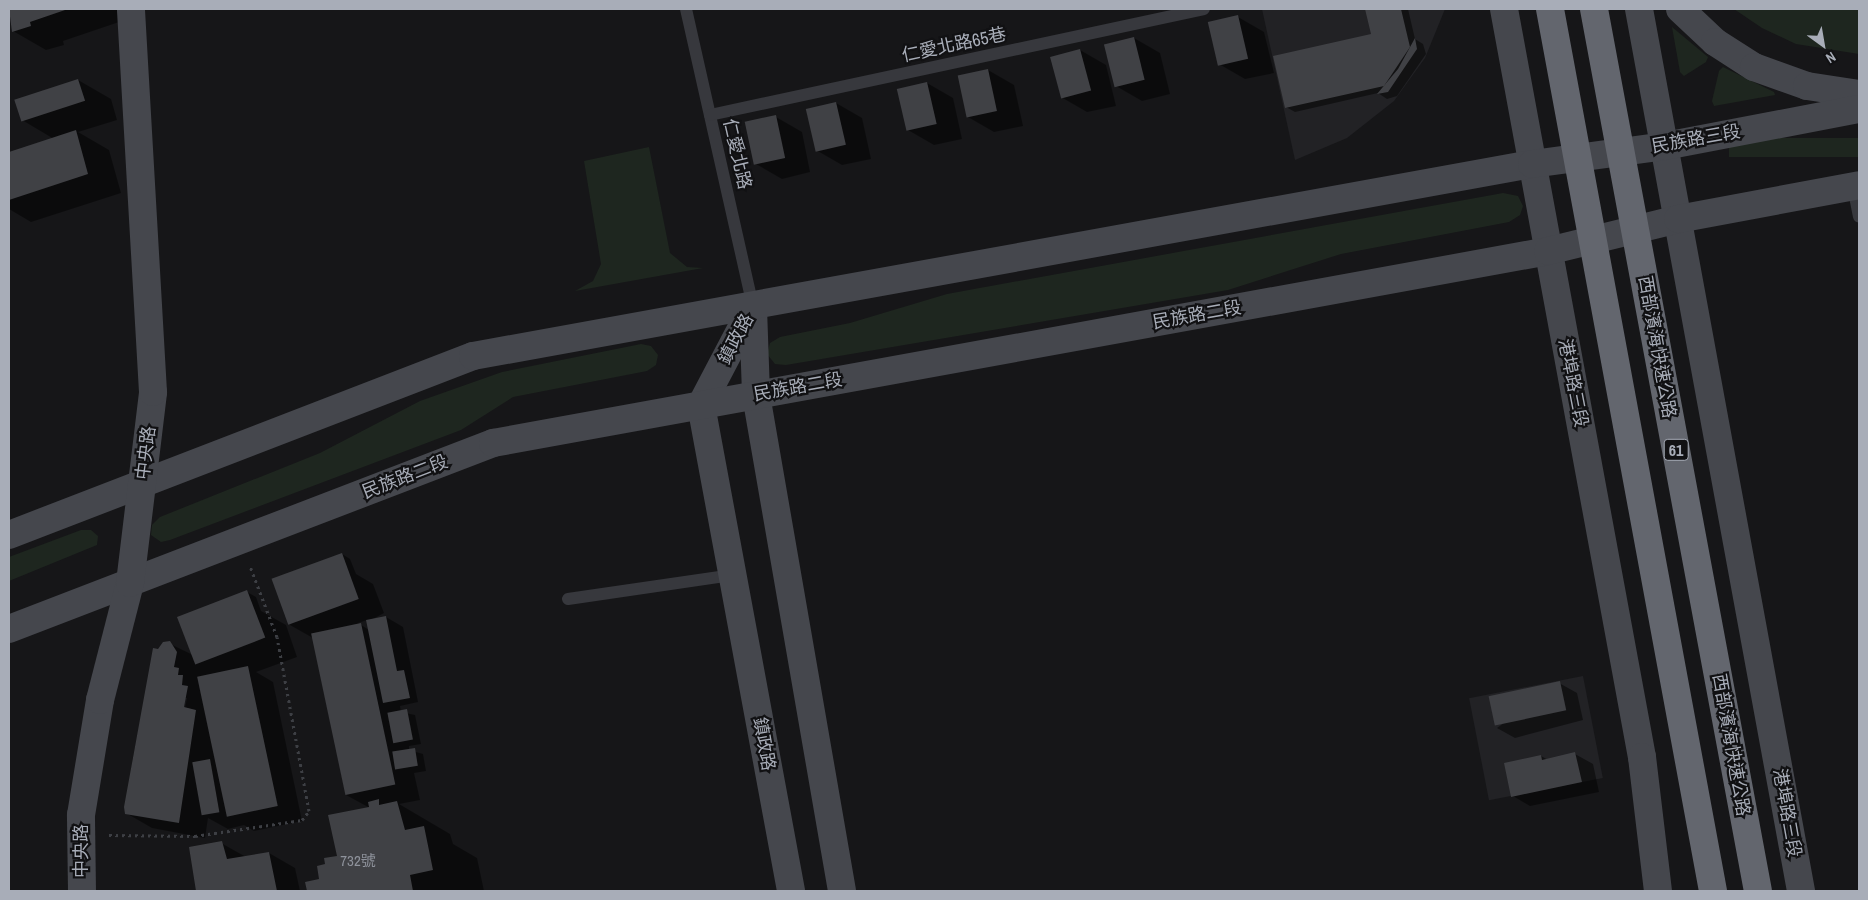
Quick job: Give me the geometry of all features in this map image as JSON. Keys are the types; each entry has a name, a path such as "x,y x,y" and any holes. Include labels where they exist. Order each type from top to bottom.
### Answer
{"highway":[{"path":"1550,9 1713,891"},
{"name":"西部濱海快速公路","path":"1594,9 1758,891"}],"street":[{"name":"中央路","path":"82,891 81,833 100,700 130,582 153,392 132,9"},
{"name":"港埠路三段","path":"1504,9 1642,758 1658,891"},
{"name":"港埠路三段","path":"1639,9 1774,734 1801,891"},
{"path":"1680,9 1715,42 1754,66 1807,86 1859,94"},
{"name":"民族路三段","path":"1532,164 1665,146 1859,109"},
{"path":"9,535 472,356 1532,164"},
{"path":"1678,219 1856,186"},
{"name":"民族路二段","path":"9,629 494,443 1548,251 1678,219"},
{"name":"鎮政路","path":"753,306 756,395 842,891"},
{"name":"鎮政路","path":"753,306 701,405 791,891"},
{"name":"港埠路三段","path":"1774,734 1790,891"},
{"name":"港埠路三段","path":"1642,758 1678,891"}],"lane":[{"name":"仁愛北路","path":"686,9 753,306"},
{"name":"仁愛北路65巷","path":"710,115 1204,9"},
{"path":"1856,186 1859,216"},
{"path":"568,599 734,575"}],"path":[{"path":"81,833 153,838 195,836 302,820 309,811 278,637 239,541"}],"shaded area":[{"path":"1262,9 1445,9 1425,58 1394,101 1347,138 1295,160"},
{"path":"1734,9 1859,9 1859,54 1796,44 1762,28"},
{"path":"1672,27 1708,57 1706,62 1684,76 1680,72"},
{"path":"1723,67 1774,92 1775,95 1714,106 1712,101 1719,71"},
{"path":"1729,138 1859,138 1859,157 1729,157"},
{"path":"649,147 670,253 687,267 703,268 575,291 593,281 601,264 584,161"},
{"path":"1503,193 1518,196 1523,206 1520,215 1509,222 1341,254 1228,290 786,365 775,364 767,354 770,343 780,337 850,323 947,294"},
{"path":"641,344 651,346 658,355 656,365 647,371 513,397 461,430 170,540 161,542 151,535 152,525 160,517 320,453 420,401 502,372"},
{"path":"81,530 91,530 98,536 97,545 9,581 9,557"},
{"path":"1583,676 1603,778 1489,800 1469,698"}],"building":[{"path":"9,9 68,9 30,22 31,26 12,32"},
{"path":"1365,9 1401,9 1410,47 1384,86 1285,108 1273,56 1371,34"},
{"path":"1238,15 1248,59 1218,66 1208,22"},
{"path":"1134,37 1145,80 1115,87 1104,44"},
{"path":"1415,38 1417,49 1388,92 1377,94 1398,69"},
{"path":"1080,49 1091,91 1061,99 1050,57"},
{"path":"988,69 997,111 967,118 958,75"},
{"path":"78,79 85,101 21,122 14,100"},
{"path":"927,82 937,124 906,131 897,89"},
{"path":"836,102 846,145 816,152 806,109"},
{"path":"776,115 785,158 754,165 745,122"},
{"path":"76,130 88,174 9,200 9,152"},
{"path":"342,553 359,599 288,625 272,579"},
{"path":"247,590 265,638 195,664 177,617"},
{"path":"386,616 397,671 404,670 410,698 383,703 366,620"},
{"path":"361,623 395,784 345,795 311,634"},
{"path":"170,641 177,652 174,667 179,668 178,675 183,675 182,685 188,686 184,707 196,710 179,823 125,814 124,807 153,648 158,649 163,642"},
{"path":"248,666 278,806 227,817 197,677"},
{"path":"1560,681 1566,710 1495,726 1489,696"},
{"path":"407,709 413,739 393,743 387,713"},
{"path":"415,748 418,766 395,769 392,752"},
{"path":"1575,752 1582,782 1511,797 1504,763 1541,755 1542,760"},
{"path":"210,759 219,812 202,815 192,762"},
{"path":"379,799 379,805 397,801 405,830 424,826 433,870 410,875 413,891 307,891 305,882 319,879 317,866 325,864 324,858 337,856 328,815 369,807 368,802"},
{"path":"222,841 227,859 269,852 277,891 196,891 189,847"}]}
